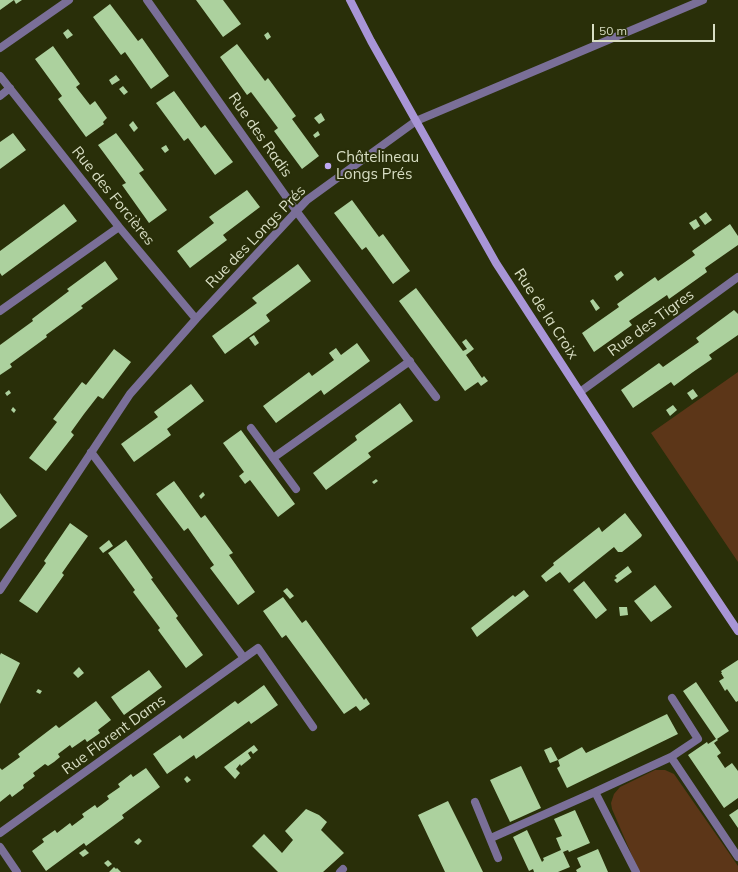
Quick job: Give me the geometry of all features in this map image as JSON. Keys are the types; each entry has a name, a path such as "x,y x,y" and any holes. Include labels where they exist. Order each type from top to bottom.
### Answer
{"street":[{"path":"0,48 69,0"},
{"name":"Rue des Radis","path":"146,0 297,212 436,397"},
{"name":"Rue de la Croix","path":"350,0 371,42 496,263 738,631"},
{"name":"Rue des Longs Prés","path":"0,588 130,394 196,319 307,200 416,121 703,0"},
{"path":"0,76 10,88 0,96"},
{"name":"Rue des Forcières","path":"10,88 120,227 196,319"},
{"path":"0,311 120,227"},
{"name":"Rue des Tigres","path":"580,392 738,277"},
{"path":"273,458 410,361"},
{"path":"251,428 296,489"},
{"path":"91,452 244,658"},
{"name":"Rue Florent Dams","path":"0,834 258,648 313,726"},
{"path":"491,838 671,758 698,739 672,698"},
{"path":"671,758 738,857"},
{"path":"595,792 636,872"},
{"path":"475,802 498,858"},
{"path":"0,847 17,872"}],"shaded area":[{"path":"738,372 738,562 651,433"},
{"path":"655,770 665,770 674,774 738,866 738,872 639,872 612,809 611,803 614,794 620,787"}],"building":[{"path":"0,0 14,0 0,10"},
{"path":"14,0 22,0 16,4"},
{"path":"196,0 223,0 241,24 223,37"},
{"path":"110,4 138,41 142,38 169,76 151,89 125,52 121,55 93,17"},
{"path":"68,29 73,35 67,39 63,33"},
{"path":"268,32 271,37 267,40 264,35"},
{"path":"237,44 265,81 268,78 296,116 292,119 319,156 302,169 274,131 278,128 251,92 247,95 220,57"},
{"path":"53,46 80,84 76,87 90,105 95,101 107,118 103,122 104,124 86,137 58,99 62,96 35,59"},
{"path":"116,75 120,80 112,85 109,80"},
{"path":"123,86 128,92 124,95 119,89"},
{"path":"174,91 201,128 205,125 233,162 215,175 188,138 184,141 156,103"},
{"path":"321,113 325,120 319,124 314,118"},
{"path":"133,121 138,128 134,132 129,125"},
{"path":"318,131 320,135 315,138 313,135"},
{"path":"13,133 26,150 0,169 0,142"},
{"path":"116,133 144,170 139,173 167,210 149,223 122,185 126,183 98,145"},
{"path":"166,145 169,150 165,153 161,148"},
{"path":"247,190 260,207 223,235 227,240 190,268 177,251 214,223 209,217"},
{"path":"352,200 379,237 383,234 410,271 393,284 366,247 362,250 334,213"},
{"path":"64,204 77,221 2,276 0,273 0,251"},
{"path":"706,212 712,220 705,225 699,217"},
{"path":"696,219 700,226 694,230 689,223"},
{"path":"730,224 738,236 738,245 705,268 707,272 669,299 667,295 629,321 632,325 594,352 582,333 619,307 617,304 655,277 658,281 695,255 692,251"},
{"path":"105,261 118,279 81,306 83,308 10,364 12,367 0,375 0,345 33,321 32,319 69,291 67,289"},
{"path":"298,264 311,281 266,315 270,321 225,354 212,336 257,303 252,298"},
{"path":"621,271 624,275 617,281 614,276"},
{"path":"416,288 463,351 467,349 462,342 466,339 474,349 466,355 482,378 484,376 488,381 481,386 478,382 465,391 399,301"},
{"path":"593,299 600,308 596,311 590,301"},
{"path":"734,310 738,314 738,335 709,355 712,359 674,386 671,382 633,408 621,390 659,363 663,367 699,342 696,338"},
{"path":"254,335 259,343 255,346 249,338"},
{"path":"357,343 370,361 324,395 321,390 276,423 263,406 309,372 312,376 334,360 329,353 336,348 341,355"},
{"path":"114,349 131,362 103,399 98,396 71,432 74,435 46,471 29,458 57,422 53,419 82,382 86,385"},
{"path":"191,384 204,401 167,429 171,435 134,462 121,444 158,417 154,412"},
{"path":"693,389 698,396 692,400 687,393"},
{"path":"9,390 11,393 7,396 5,393"},
{"path":"400,403 413,421 368,453 371,457 326,490 313,473 357,440 355,436"},
{"path":"673,405 677,410 670,416 666,410"},
{"path":"13,407 16,410 14,413 11,410"},
{"path":"241,430 295,504 278,517 250,480 245,484 239,476 244,472 223,443"},
{"path":"376,479 378,481 374,484 372,482"},
{"path":"174,481 201,518 205,515 233,553 229,555 255,592 238,605 210,568 214,565 188,528 184,531 156,494"},
{"path":"203,492 205,495 201,499 199,496"},
{"path":"0,493 17,516 0,529"},
{"path":"625,513 642,535 622,552 618,552 614,547 569,583 560,572 546,582 541,576 554,565 553,563 599,527 602,532"},
{"path":"70,523 88,536 62,573 64,575 37,613 19,601 46,563 44,561"},
{"path":"109,540 113,546 103,553 99,548"},
{"path":"126,540 153,578 151,579 178,616 176,618 203,655 186,668 158,630 160,628 133,592 135,590 108,553"},
{"path":"628,566 632,572 617,583 614,580 617,578 615,576"},
{"path":"584,581 607,610 596,619 573,590"},
{"path":"655,585 672,607 651,622 634,601"},
{"path":"287,588 294,596 290,599 283,591"},
{"path":"524,590 529,596 477,637 471,628 513,595 515,597"},
{"path":"283,597 302,623 306,620 364,700 366,698 370,704 360,711 356,706 344,714 286,635 282,638 263,611"},
{"path":"619,607 627,607 628,615 620,616"},
{"path":"1,653 20,663 0,704 0,655"},
{"path":"738,660 738,701 736,702 727,689 725,691 719,681 724,678 721,671"},
{"path":"79,667 84,673 78,678 73,673"},
{"path":"149,670 162,687 124,715 111,697"},
{"path":"696,682 729,731 717,739 718,740 714,743 721,753 717,756 725,768 732,763 738,771 738,798 724,808 688,755 707,742 708,744 716,739 683,691"},
{"path":"264,685 278,705 251,724 249,721 196,759 194,755 167,774 153,754 180,735 183,739 235,701 238,704"},
{"path":"38,689 42,691 40,694 36,692"},
{"path":"96,701 111,720 98,730 100,733 87,742 85,739 72,748 70,745 58,754 60,757 54,762 48,766 45,764 33,773 35,776 23,785 24,788 12,797 10,794 0,802 0,768 2,770 20,757 18,754 56,725 59,728"},
{"path":"667,714 678,734 567,788 557,768 560,766 558,760 582,747 586,753"},
{"path":"254,745 258,750 253,754 251,751 248,753 251,758 241,766 240,764 236,769 240,773 235,779 224,767"},
{"path":"551,747 558,760 550,763 544,750"},
{"path":"521,766 541,808 510,822 490,780"},
{"path":"146,768 160,787 122,815 124,818 86,846 84,843 46,871 32,851 44,842 42,839 55,830 57,833 70,823 72,826 84,817 82,814 95,805 97,808 109,799 107,796 120,787 118,784 131,774 133,777"},
{"path":"187,776 191,780 187,783 184,779"},
{"path":"448,801 483,872 445,872 418,815"},
{"path":"306,809 319,815 327,822 321,830 344,853 323,872 278,872 252,846 264,834 282,853 293,840 285,831"},
{"path":"738,809 738,828 729,815"},
{"path":"575,810 590,843 569,852 568,850 563,852 570,867 558,872 534,872 533,869 529,871 513,837 527,830 542,862 544,860 543,858 561,850 556,838 562,836 554,819"},
{"path":"139,838 142,841 138,845 134,842"},
{"path":"85,849 89,853 83,857 79,853"},
{"path":"598,849 608,872 577,872 576,870 581,867 577,858"},
{"path":"108,860 112,864 108,867 104,863"},
{"path":"114,867 116,869 117,868 121,872 109,872"}],"place":[{"name":"Châtelineau Longs Prés","path":"328,166"}]}
